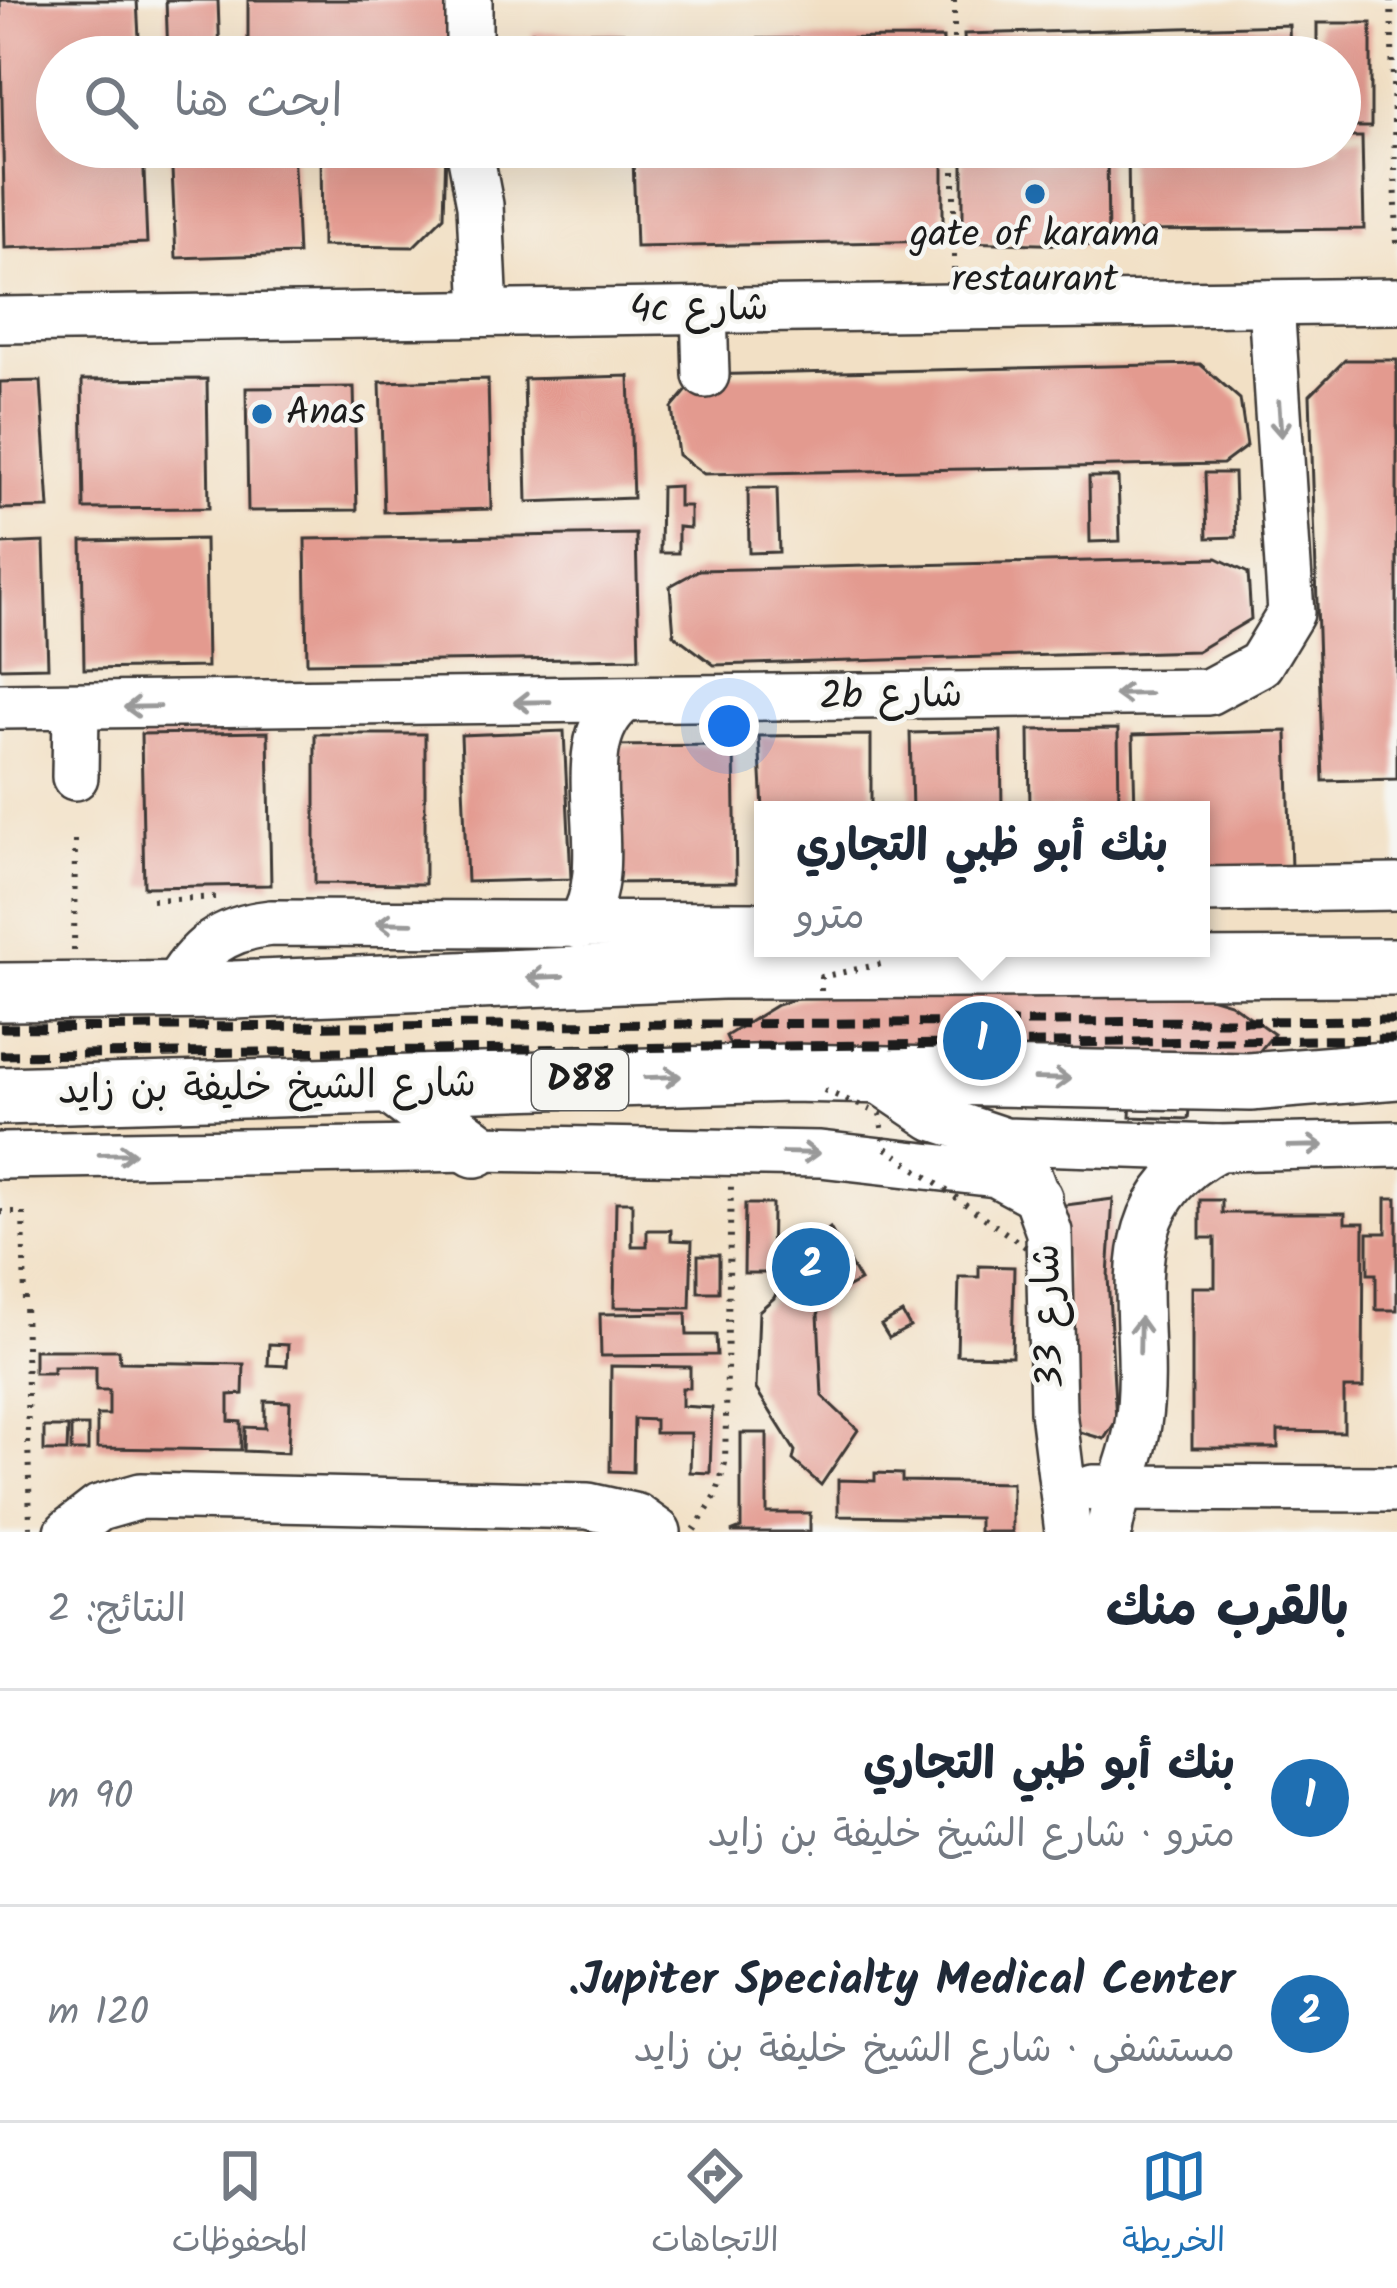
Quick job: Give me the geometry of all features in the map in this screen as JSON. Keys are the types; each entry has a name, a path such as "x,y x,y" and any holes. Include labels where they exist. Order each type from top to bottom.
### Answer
{"main road":[{"path":"0,992 173,991 722,970 1396,967"},
{"name":"شارع الشيخ خليفة بن زايد","path":"0,1096 873,1081 1250,1082 1397,1070"},
{"path":"393,1087 476,1148"}],"street":[{"path":"469,0 469,36"},
{"path":"472,168 480,205 473,314"},
{"name":"4c شارع","path":"0,320 954,303 1397,301"},
{"name":"2b شارع","path":"0,706 1178,694 1236,681 1270,652 1291,613 1271,303"},
{"path":"704,310 706,375"},
{"path":"579,926 590,910 599,875 596,744 604,718 623,701"},
{"path":"75,777 76,708"},
{"path":"1210,890 1397,886"},
{"path":"173,991 202,949 246,926 294,921 754,925"},
{"path":"873,1081 933,1118 1005,1141 1218,1148 1397,1144"},
{"name":"شارع 33","path":"1005,1141 1039,1197 1049,1232 1054,1411 1068,1532"},
{"path":"0,1156 476,1148 820,1154 996,1174 1039,1197"},
{"path":"1120,1518 1138,1423 1145,1223 1168,1182 1218,1148"},
{"path":"1138,1423 1167,1466 1192,1490"},
{"path":"1066,1487 1120,1518"},
{"path":"1120,1518 1192,1490 1397,1489"},
{"path":"68,1532 120,1500 163,1497 589,1506 637,1517 658,1532"}],"path":[{"path":"954,0 954,36"},
{"path":"1391,0 1397,248"},
{"path":"954,168 954,303"},
{"path":"74,991 75,840"},
{"path":"821,991 821,977 881,964 881,957"},
{"path":"873,1081 885,1147 1041,1258 1058,1262"},
{"path":"692,1532 716,1496 725,1463 732,1152"},
{"path":"0,1212 23,1212 26,1487 32,1532"}],"building":[{"path":"0,0 137,0 139,36 36,36 36,168 144,168 147,243 5,248"},
{"path":"166,0 218,0 219,36 167,36"},
{"path":"248,0 455,0 455,36 248,36"},
{"path":"1317,23 1371,23 1371,127 1361,127 1361,36 1317,36"},
{"path":"1289,25 1289,36 964,36"},
{"path":"532,32 623,32 623,36 532,36"},
{"path":"1362,137 1364,229 1129,231 1128,168 1361,168"},
{"path":"172,168 294,168 298,254 176,258"},
{"path":"321,168 445,168 444,216 413,247 322,246"},
{"path":"633,168 943,168 943,241 636,247"},
{"name":"gate of karama restaurant","path":"963,168 1107,168 1108,246 963,242"},
{"path":"1345,360 1397,360 1397,779 1323,781 1310,395"},
{"path":"1200,364 1240,399 1247,446 1223,464 704,474 678,455 672,408 700,375"},
{"path":"629,376 633,498 527,502 524,379"},
{"path":"207,379 209,508 84,509 82,380"},
{"path":"488,379 491,509 384,512 380,382"},
{"path":"41,381 49,508 0,509 0,382"},
{"path":"354,387 357,510 248,511 246,388"},
{"path":"1205,473 1234,473 1236,537 1207,538"},
{"path":"1089,477 1118,477 1120,541 1090,542"},
{"path":"679,486 679,506 690,506 690,528 678,527 678,553 660,553 661,487"},
{"path":"748,488 777,488 779,552 749,553"},
{"path":"636,534 639,658 307,663 305,539"},
{"path":"205,539 207,667 84,669 82,541"},
{"path":"44,542 48,667 0,668 0,544"},
{"path":"1217,558 1248,573 1251,619 1197,651 714,665 674,635 670,586 699,570"},
{"path":"1118,729 1119,801 1030,801 1029,730"},
{"path":"564,731 571,879 467,882 461,735"},
{"path":"1001,731 1002,801 912,801 910,733"},
{"path":"1287,731 1291,869 1210,871 1210,801 1135,801 1133,735"},
{"path":"268,732 271,885 144,887 141,734"},
{"path":"315,734 425,734 425,884 315,883"},
{"path":"871,735 871,801 763,801 759,736"},
{"path":"734,745 736,882 603,883 601,746"},
{"path":"1116,969 1230,1003 1274,1034 1252,1060 735,1056 726,1036 777,1005 839,986"},
{"path":"1131,1099 1190,1101 1188,1119 1130,1117"},
{"path":"1386,1198 1397,1198 1397,1310 1376,1310 1376,1274 1368,1274 1368,1233 1386,1233"},
{"path":"1113,1199 1108,1276 1116,1421 1104,1439 1076,1431 1058,1206"},
{"path":"1200,1200 1222,1200 1222,1213 1345,1213 1345,1223 1364,1223 1363,1388 1344,1388 1344,1432 1278,1431 1278,1448 1192,1448 1192,1287 1215,1287 1215,1238 1200,1238"},
{"path":"616,1202 632,1202 632,1246 647,1246 647,1230 671,1230 671,1240 692,1241 690,1308 614,1307"},
{"path":"745,1204 772,1204 771,1273 744,1273"},
{"path":"830,1228 860,1281 830,1297 818,1314 822,1396 858,1430 821,1485 793,1460 795,1451 756,1389 759,1311 774,1298 793,1257"},
{"path":"698,1255 719,1255 719,1292 698,1292"},
{"path":"979,1266 1014,1267 1012,1356 957,1355 959,1277 979,1277"},
{"path":"686,1313 687,1335 716,1335 717,1355 601,1356 600,1314"},
{"path":"902,1313 910,1327 889,1338 881,1325"},
{"path":"269,1344 288,1345 287,1366 268,1365"},
{"path":"34,1350 119,1350 120,1362 244,1364 243,1394 229,1395 229,1421 241,1422 241,1450 97,1448 97,1415 109,1415 109,1390 96,1390 96,1367 53,1367 53,1373 34,1373"},
{"path":"611,1366 690,1367 690,1388 682,1388 682,1406 712,1408 710,1473 690,1472 691,1433 655,1433 655,1420 634,1419 633,1472 610,1471"},
{"path":"265,1401 290,1402 288,1453 244,1451 245,1427 265,1428"},
{"path":"71,1426 88,1426 88,1451 71,1451"},
{"path":"44,1427 68,1427 67,1451 44,1451"},
{"path":"741,1433 767,1433 767,1513 810,1513 810,1532 731,1532 741,1528"},
{"path":"875,1473 902,1474 902,1481 1012,1483 1012,1532 979,1532 979,1518 838,1516 838,1480 875,1481"}],"railway":[{"path":"0,1028 1397,1020"},
{"path":"0,1055 1397,1039"}],"place":[{"name":"gate of karama restaurant","path":"1035,194"},
{"name":"Anas","path":"262,414"},
{"name":"بنك أبو ظبي التجاري","path":"982,1041"},
{"name":"Jupiter Specialty Medical Center.","path":"811,1267"}]}
